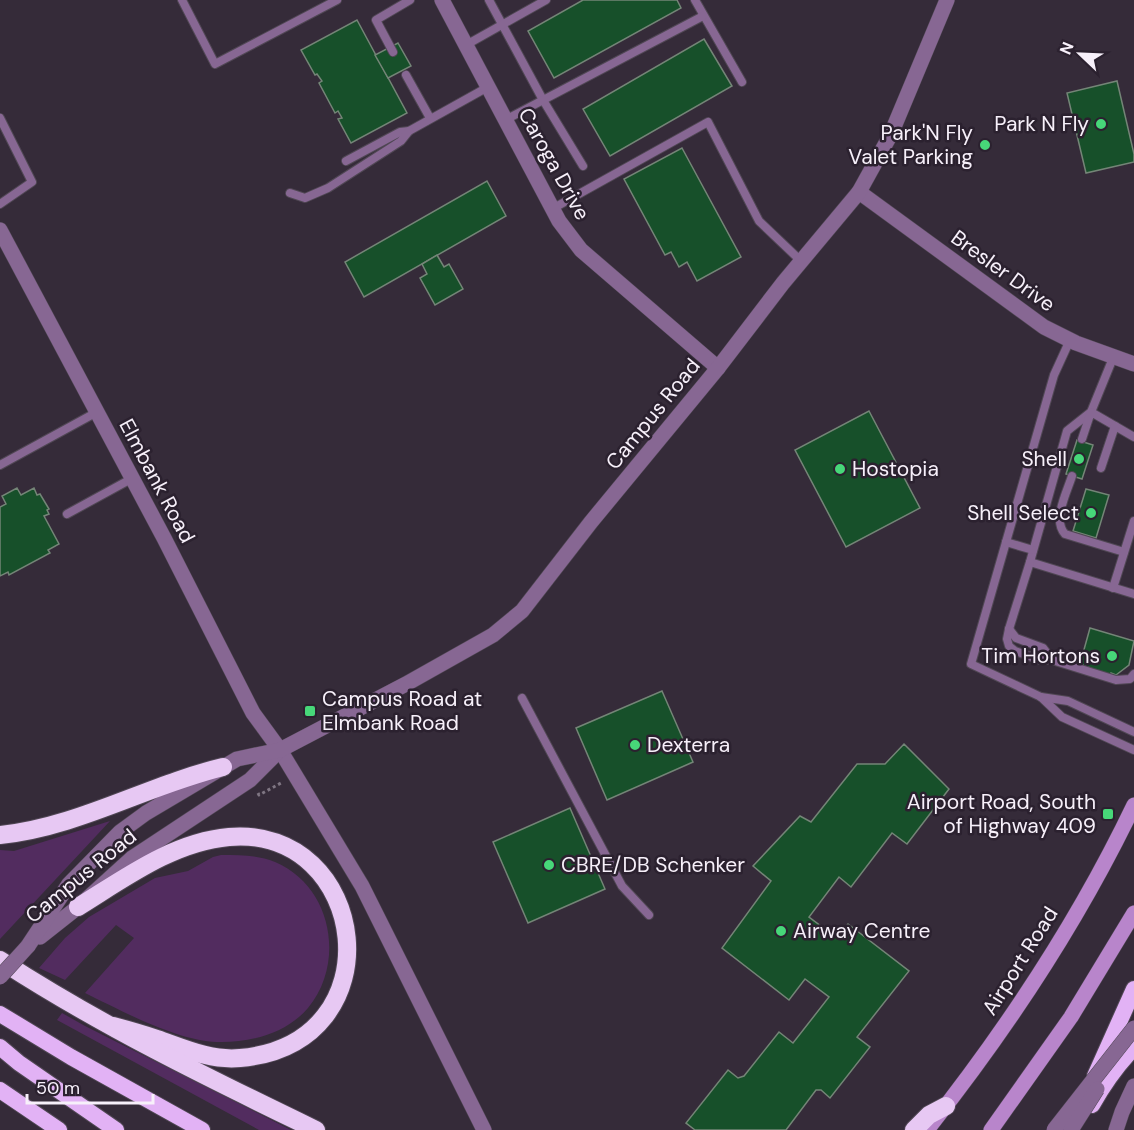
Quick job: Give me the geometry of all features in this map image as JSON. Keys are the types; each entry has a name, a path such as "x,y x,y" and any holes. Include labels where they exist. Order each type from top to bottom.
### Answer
{"highway":[{"path":"0,835 15,834 58,823 195,773 223,767"},
{"path":"78,906 174,852 226,838 243,837 272,843 303,858 329,885 344,916 347,964 339,993 320,1022 284,1048 255,1056 227,1058 195,1053 113,1026"},
{"path":"0,960 38,985 195,1071 316,1130"},
{"path":"1078,1130 1093,1080 1134,989"},
{"path":"0,1014 71,1057 202,1130"},
{"path":"0,1047 19,1064 116,1130"},
{"path":"1078,1130 1106,1082 1134,1048"},
{"path":"0,1090 59,1130"},
{"path":"914,1130 929,1115 946,1106"}],"main road":[{"name":"Airport Road","path":"927,1130 977,1066 1039,976 1134,805"},
{"path":"991,1130 1071,1017 1134,913"}],"street":[{"name":"Caroga Drive","path":"442,0 559,222 581,250 718,368"},
{"name":"Campus Road","path":"28,946 69,884 120,832 146,813 237,759 280,750 485,640 522,611 591,522 859,192 891,134 947,0"},
{"name":"Bresler Drive","path":"859,192 1044,327 1113,358 1134,364"},
{"name":"Elmbank Road","path":"0,230 164,538 253,713 280,750 362,886 484,1130"},
{"name":"Campus Road","path":"28,946 132,858 250,780 280,750"},
{"path":"0,977 28,946"},
{"path":"1054,1130 1134,1030"},
{"path":"1071,1130 1134,1030"},
{"path":"1116,1130 1134,1086"}],"lane":[{"path":"182,0 215,64 336,0"},
{"path":"393,52 376,20 410,0"},
{"path":"489,0 582,166"},
{"path":"466,45 546,0"},
{"path":"695,0 742,82"},
{"path":"505,120 703,16"},
{"path":"406,75 430,118"},
{"path":"346,161 488,87"},
{"path":"0,118 32,183 0,204"},
{"path":"552,209 708,122 759,221 801,261"},
{"path":"290,193 305,198 328,188 405,138 409,130"},
{"path":"372,147 378,156"},
{"path":"1070,340 1054,375 971,664 1041,697 1068,701 1134,732"},
{"path":"1082,439 1090,412 1113,358"},
{"path":"0,465 97,412"},
{"path":"1090,412 1134,437"},
{"path":"1090,412 1067,431 1007,639 1009,646 1015,651 1040,660 1052,660 1116,680 1130,679 1134,674"},
{"path":"1101,468 1115,426"},
{"path":"1072,476 1059,520 1060,528 1065,534 1125,552"},
{"path":"67,513 131,479"},
{"path":"1050,489 1066,494"},
{"path":"1113,588 1132,536 1134,521"},
{"path":"1006,542 1033,550"},
{"path":"1030,562 1134,594"},
{"path":"1041,697 1062,717 1134,750"},
{"path":"522,698 622,886 649,915"}],"path":[{"path":"258,793 259,795 286,783"}],"shaded area":[{"path":"110,821 0,939 0,850 14,851"},
{"path":"221,855 242,855 275,862 294,873 310,888 321,907 327,927 329,948 327,969 320,990 308,1008 289,1024 254,1039 229,1042 201,1040 167,1031 85,993 134,938 116,925 65,980 39,968 65,938 89,917 155,878 188,871"},
{"path":"62,1013 291,1130 259,1130 57,1020"}],"building":[{"path":"583,0 677,0 681,8 554,78 528,31"},
{"path":"357,20 407,113 351,143 338,119 342,118 338,111 335,113 319,83 322,81 317,74 315,75 301,50"},
{"path":"704,39 732,86 610,156 583,109"},
{"path":"398,43 411,66 388,78 375,55"},
{"name":"Park N Fly","path":"1117,81 1134,162 1086,173 1067,93"},
{"path":"682,148 741,257 697,281 687,262 679,267 671,252 665,255 624,179"},
{"path":"487,181 506,216 364,297 345,262"},
{"path":"437,255 444,267 449,264 463,289 435,305 420,278 427,274 422,264"},
{"path":"869,411 920,508 846,547 795,450"},
{"name":"Shell","path":"1077,440 1093,445 1082,479 1066,474"},
{"path":"17,488 21,495 34,488 37,495 40,494 49,509 47,510 49,514 44,516 59,544 48,550 50,553 9,575 8,572 0,576 0,507 6,504 2,496"},
{"name":"Shell Select","path":"1086,489 1109,495 1096,538 1073,531"},
{"path":"1090,628 1134,641 1129,665 1116,675 1111,673 1110,676 1080,664"},
{"name":"Dexterra","path":"662,691 693,762 607,800 576,728"},
{"name":"Airway Centre","path":"904,744 949,789 907,844 892,833 851,887 839,877 809,917 837,938 848,924 909,971 857,1037 870,1047 830,1098 821,1090 816,1090 786,1130 695,1130 686,1123 728,1070 738,1078 744,1076 779,1032 793,1043 829,997 805,979 789,1000 722,948 771,881 753,866 800,816 811,822 857,764 885,764"},
{"name":"CBRE/DB Schenker","path":"570,808 605,889 528,923 493,842"}],"place":[{"name":"Park N Fly","path":"1101,124"},
{"name":"Park'N Fly Valet Parking","path":"985,145"},
{"name":"Shell","path":"1079,459"},
{"name":"Hostopia","path":"840,469"},
{"name":"Shell Select","path":"1091,513"},
{"name":"Tim Hortons","path":"1112,656"},
{"name":"Campus Road at Elmbank Road","path":"310,711"},
{"name":"Dexterra","path":"635,745"},
{"name":"Airport Road, South of Highway 409","path":"1108,814"},
{"name":"CBRE/DB Schenker","path":"549,865"},
{"name":"Airway Centre","path":"781,931"}]}
